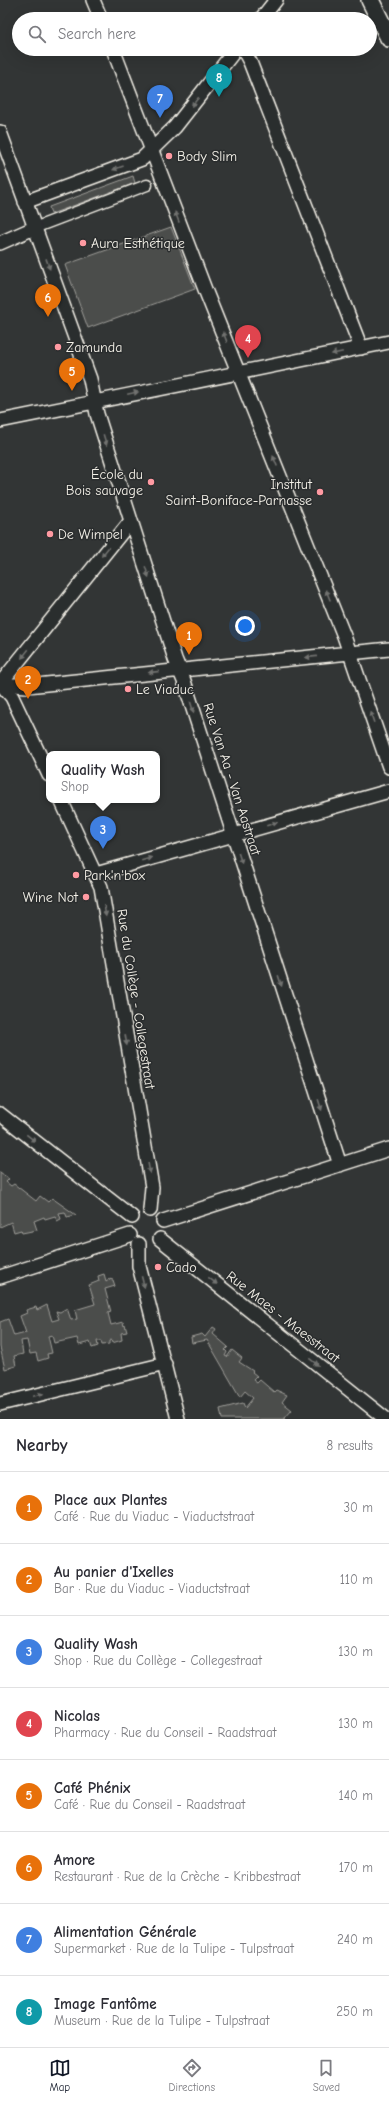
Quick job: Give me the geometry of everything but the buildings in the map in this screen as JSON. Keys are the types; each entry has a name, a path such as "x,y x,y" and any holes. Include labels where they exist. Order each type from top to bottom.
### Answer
{"street":[{"path":"93,0 98,12"},
{"path":"267,12 276,0"},
{"path":"370,0 376,12"},
{"path":"377,14 389,38"},
{"path":"116,56 239,374 350,653 389,767"},
{"path":"25,202 142,159 175,128 231,56"},
{"path":"247,56 361,348"},
{"name":"Rue Van Aa - Van Aastraat","path":"0,132 90,379 97,414 130,522 180,670 340,1165"},
{"path":"0,243 34,228 147,185"},
{"path":"0,421 176,384 239,374 389,342"},
{"path":"0,684 130,522"},
{"path":"0,684 27,686 389,649"},
{"path":"0,684 12,697 46,769"},
{"path":"96,874 389,791"},
{"name":"Rue du Collège - Collegestraat","path":"62,803 101,887 152,1188 150,1210"},
{"path":"0,1114 132,1217"},
{"path":"163,1221 389,1149"},
{"path":"0,1277 134,1240 150,1245 160,1239 164,1230 163,1221 160,1216 150,1210 140,1211 132,1217 129,1226 134,1240 139,1266 178,1419"},
{"name":"Rue Maes - Maesstraat","path":"160,1239 386,1419"},
{"path":"0,1404 165,1364"}],"shaded area":[{"path":"133,176 135,183 51,214 49,207"},
{"path":"171,227 195,289 88,328 65,265"},
{"path":"0,1172 9,1179 6,1182 11,1186 14,1184 36,1201 40,1196 48,1202 52,1198 76,1215 67,1217 65,1212 59,1213 61,1219 57,1221 55,1216 45,1219 44,1217 34,1221 37,1230 22,1233 21,1230 14,1232 11,1222 0,1227"},
{"path":"104,1274 106,1281 109,1279 113,1280 115,1286 105,1289 111,1312 108,1313 111,1325 123,1322 124,1326 125,1325 127,1332 121,1333 122,1340 112,1343 111,1340 109,1341 109,1344 102,1345 101,1341 97,1341 98,1346 92,1348 90,1342 79,1345 77,1338 54,1343 52,1335 48,1336 52,1353 47,1354 48,1358 38,1361 36,1353 30,1354 27,1340 21,1341 23,1354 14,1356 16,1366 5,1369 0,1347 0,1322 8,1319 14,1336 26,1333 20,1316 27,1313 26,1310 36,1307 37,1310 47,1305 52,1321 59,1319 56,1311 60,1312 67,1308 71,1320 77,1319 75,1310 95,1304 89,1285 99,1281 98,1276"},
{"path":"213,1327 216,1329 213,1334 228,1347 225,1350 227,1352 225,1356 227,1357 232,1350 242,1358 239,1362 253,1371 252,1372 257,1376 253,1380 257,1383 260,1380 274,1392 276,1390 287,1395 282,1402 292,1410 284,1419 222,1419 220,1409 243,1403 245,1408 253,1398 245,1391 240,1397 207,1340 192,1343 191,1337 202,1334 205,1337"}],"place":[{"name":"Image Fantôme","path":"219,97"},
{"name":"Alimentation Générale","path":"160,118"},
{"name":"Body Slim","path":"169,156"},
{"name":"Aura Esthétique","path":"83,243"},
{"name":"Amore","path":"48,317"},
{"name":"Zamunda","path":"58,347"},
{"name":"Nicolas","path":"248,358"},
{"name":"Café Phénix","path":"72,391"},
{"name":"École du Bois sauvage","path":"151,482"},
{"name":"Institut Saint-Boniface-Parnasse","path":"320,492"},
{"name":"De Wimpel","path":"50,534"},
{"name":"Place aux Plantes","path":"189,655"},
{"name":"Le Viaduc","path":"128,689"},
{"name":"Au panier d'Ixelles","path":"28,699"},
{"name":"Quality Wash","path":"103,849"},
{"name":"Park'n'box","path":"76,875"},
{"name":"Wine Not","path":"86,897"},
{"name":"Cado","path":"158,1267"}]}
